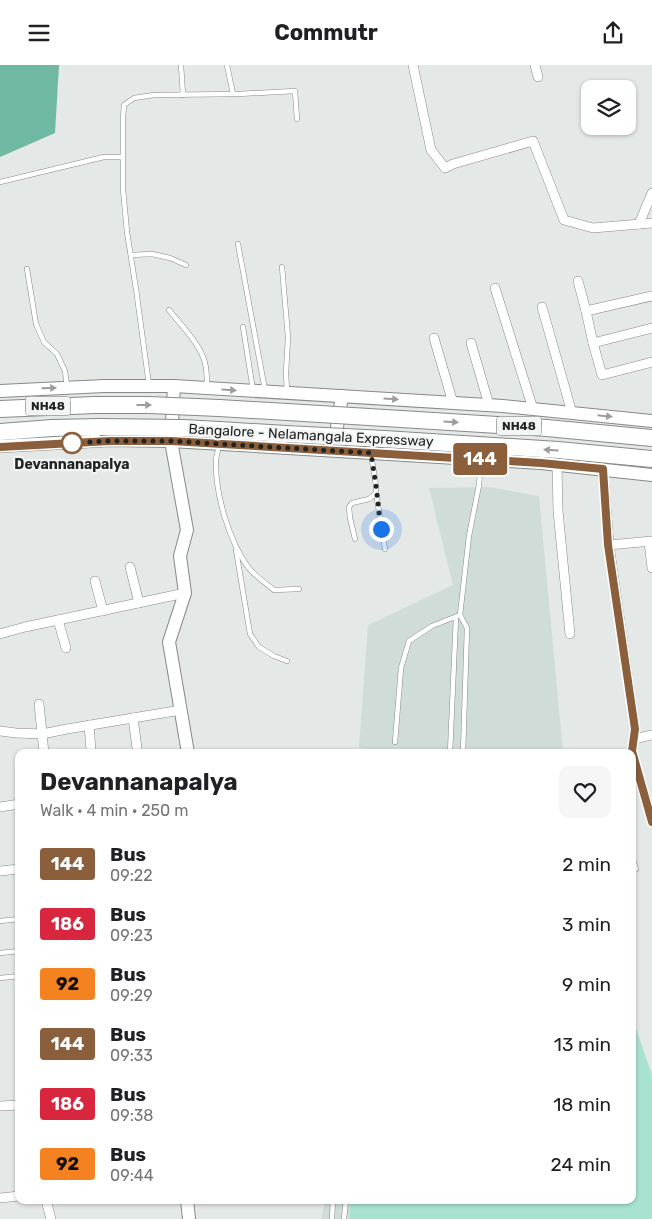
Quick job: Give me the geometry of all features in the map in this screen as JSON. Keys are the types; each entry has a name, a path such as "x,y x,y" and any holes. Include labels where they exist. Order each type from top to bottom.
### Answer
{"highway":[{"name":"Bangalore - Nelamangala Expressway","path":"0,409 95,405 194,406 547,428 652,438"},
{"name":"Bangalore - Nelamangala Expressway","path":"0,432 52,428 183,428 558,450 652,459"}],"street":[{"path":"413,65 431,150 445,168 533,141 564,221 593,228 652,223"},
{"path":"535,65 538,77"},
{"path":"639,224 652,193"},
{"path":"578,281 602,375 652,362"},
{"path":"495,288 533,409"},
{"path":"586,311 652,296"},
{"path":"542,307 572,413"},
{"path":"593,343 652,328"},
{"path":"434,338 453,403"},
{"path":"471,343 489,405"},
{"path":"1,389 104,386 207,388 489,405 652,421"},
{"path":"174,387 171,441 187,530 180,556 185,593 170,642 187,749"},
{"path":"333,451 342,395"},
{"path":"0,447 110,441 171,441 481,459 652,475"},
{"path":"557,465 558,511 570,635"},
{"path":"603,469 608,545 635,729 632,749"},
{"path":"608,545 651,541 652,567"},
{"path":"130,567 139,603"},
{"path":"95,581 103,611"},
{"path":"0,634 185,593"},
{"path":"58,620 66,648"},
{"path":"39,704 44,749"},
{"path":"0,731 42,734 181,709"},
{"path":"133,717 137,748"},
{"path":"89,725 91,749"},
{"path":"634,739 652,735"},
{"path":"636,768 652,822"},
{"path":"0,807 15,805"},
{"path":"0,871 15,869"},
{"path":"0,1106 15,1105"},
{"path":"0,1198 15,1196"},
{"path":"47,1204 51,1219"},
{"path":"187,1204 189,1219"}],"lane":[{"path":"181,65 183,95"},
{"path":"227,65 233,94"},
{"path":"150,386 127,232 123,189 124,105 134,98 154,95 295,91 297,119"},
{"path":"0,182 104,157 123,157"},
{"path":"238,244 255,333 259,391"},
{"path":"131,255 152,254 170,258 186,265"},
{"path":"282,267 288,337 287,393"},
{"path":"27,269 36,324 44,341 57,354 65,371 68,387"},
{"path":"169,310 200,349 206,367 207,388"},
{"path":"243,327 259,391"},
{"path":"219,444 216,459 217,479 224,513 235,546 250,634 259,647 287,661"},
{"path":"371,453 385,549"},
{"path":"450,749 458,616 469,536 479,485 481,459"},
{"path":"355,539 349,507 352,503 369,499 376,493"},
{"path":"235,546 249,568 259,579 274,590 299,589"},
{"path":"395,742 401,668 409,641 432,626 458,616"},
{"path":"458,616 467,628 463,749"},
{"path":"0,921 15,919"},
{"path":"0,953 15,951"},
{"path":"0,978 15,976"},
{"path":"332,1219 333,1204"},
{"path":"344,1219 346,1204"}],"shaded area":[{"path":"0,65 59,65 55,133 0,157"},
{"path":"489,487 539,496 563,749 359,748 368,625 453,585 429,488"},
{"path":"636,1029 652,1075 652,1219 349,1219 351,1204 636,1204"},
{"path":"324,1204 351,1204 349,1219 322,1219"}],"bus line":[{"name":"144","path":"0,447 110,441 171,441 541,463 603,469 608,545 635,729 632,749"},
{"name":"144","path":"636,765 652,822"}],"place":[{"name":"Devannanapalya","path":"72,443"}],"route":[{"path":"72,443 171,441 371,453 381,529"}]}
